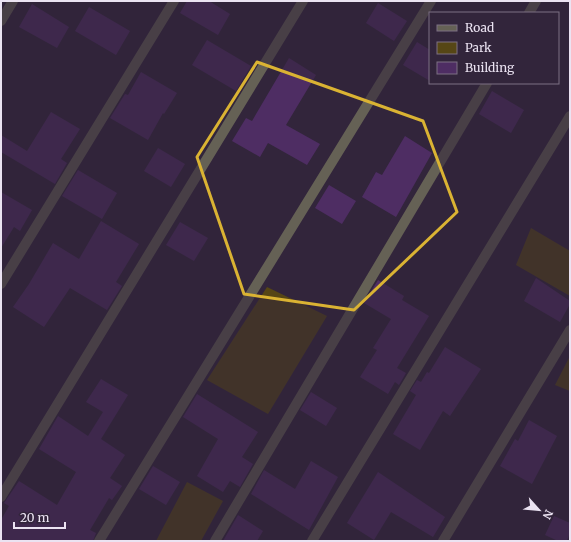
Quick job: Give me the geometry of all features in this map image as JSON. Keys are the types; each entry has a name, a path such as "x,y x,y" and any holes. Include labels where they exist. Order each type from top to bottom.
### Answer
{"street":[{"path":"1,21 13,1"},
{"path":"1,284 174,1"},
{"path":"1,497 303,1"},
{"path":"100,541 430,1"},
{"path":"530,12 536,1"},
{"path":"215,541 486,84"},
{"path":"312,541 570,116"},
{"path":"443,541 570,330"}],"highlighted area":[{"path":"257,62 423,121 457,212 354,310 244,294 197,157"}],"green space":[{"path":"531,228 570,251 570,296 516,265"},
{"path":"267,287 327,316 268,414 207,380"},
{"path":"570,356 570,391 555,385"},
{"path":"187,482 223,501 201,541 156,541"}],"building":[{"path":"187,1 209,1 230,14 218,35 180,13"},
{"path":"378,3 407,21 394,41 366,23"},
{"path":"32,4 69,27 57,48 19,27"},
{"path":"89,7 130,31 116,55 75,31"},
{"path":"207,40 251,66 236,91 192,65"},
{"path":"417,42 429,49 429,80 403,65"},
{"path":"289,58 316,75 286,125 320,144 307,165 268,143 260,157 232,141 246,118 252,121"},
{"path":"141,72 177,93 164,114 163,113 148,140 110,118 125,94 128,95"},
{"path":"492,91 524,110 511,133 479,114"},
{"path":"51,112 80,129 61,159 67,163 55,184 1,152 1,135 27,151"},
{"path":"405,136 432,153 396,217 362,197 376,172 382,175"},
{"path":"158,148 185,164 171,187 144,171"},
{"path":"78,170 117,193 102,219 62,196"},
{"path":"329,185 356,201 342,224 315,208"},
{"path":"1,192 32,210 20,231 14,227 1,248"},
{"path":"101,221 139,244 116,282 122,286 107,310 70,288 44,327 13,307 29,284 53,243 79,259"},
{"path":"180,222 208,238 194,261 166,245"},
{"path":"536,278 570,301 570,304 560,322 524,301"},
{"path":"378,280 404,296 402,300 429,316 397,368 406,373 399,385 395,382 388,394 360,377 377,350 373,348 391,319 364,303"},
{"path":"445,347 481,369 450,416 443,411 420,450 393,434 416,395 410,391 417,380 421,382 427,372 429,373"},
{"path":"101,379 128,395 101,439 125,455 110,478 122,486 112,500 109,498 90,530 96,533 93,541 1,541 1,520 9,506 4,503 19,481 57,505 76,472 39,449 58,416 88,436 103,412 86,402"},
{"path":"311,392 337,408 326,426 300,410"},
{"path":"197,394 258,432 242,457 253,464 240,487 230,481 223,492 197,476 218,439 183,417"},
{"path":"529,420 557,436 532,484 500,466 515,439 518,441"},
{"path":"311,461 338,477 309,530 251,494 264,470 295,489"},
{"path":"153,466 180,482 166,505 139,489"},
{"path":"378,472 445,517 433,537 391,512 374,540 347,523"},
{"path":"238,515 263,531 257,541 223,541"},
{"path":"554,516 570,523 570,533 567,541 558,541 545,535"}]}
